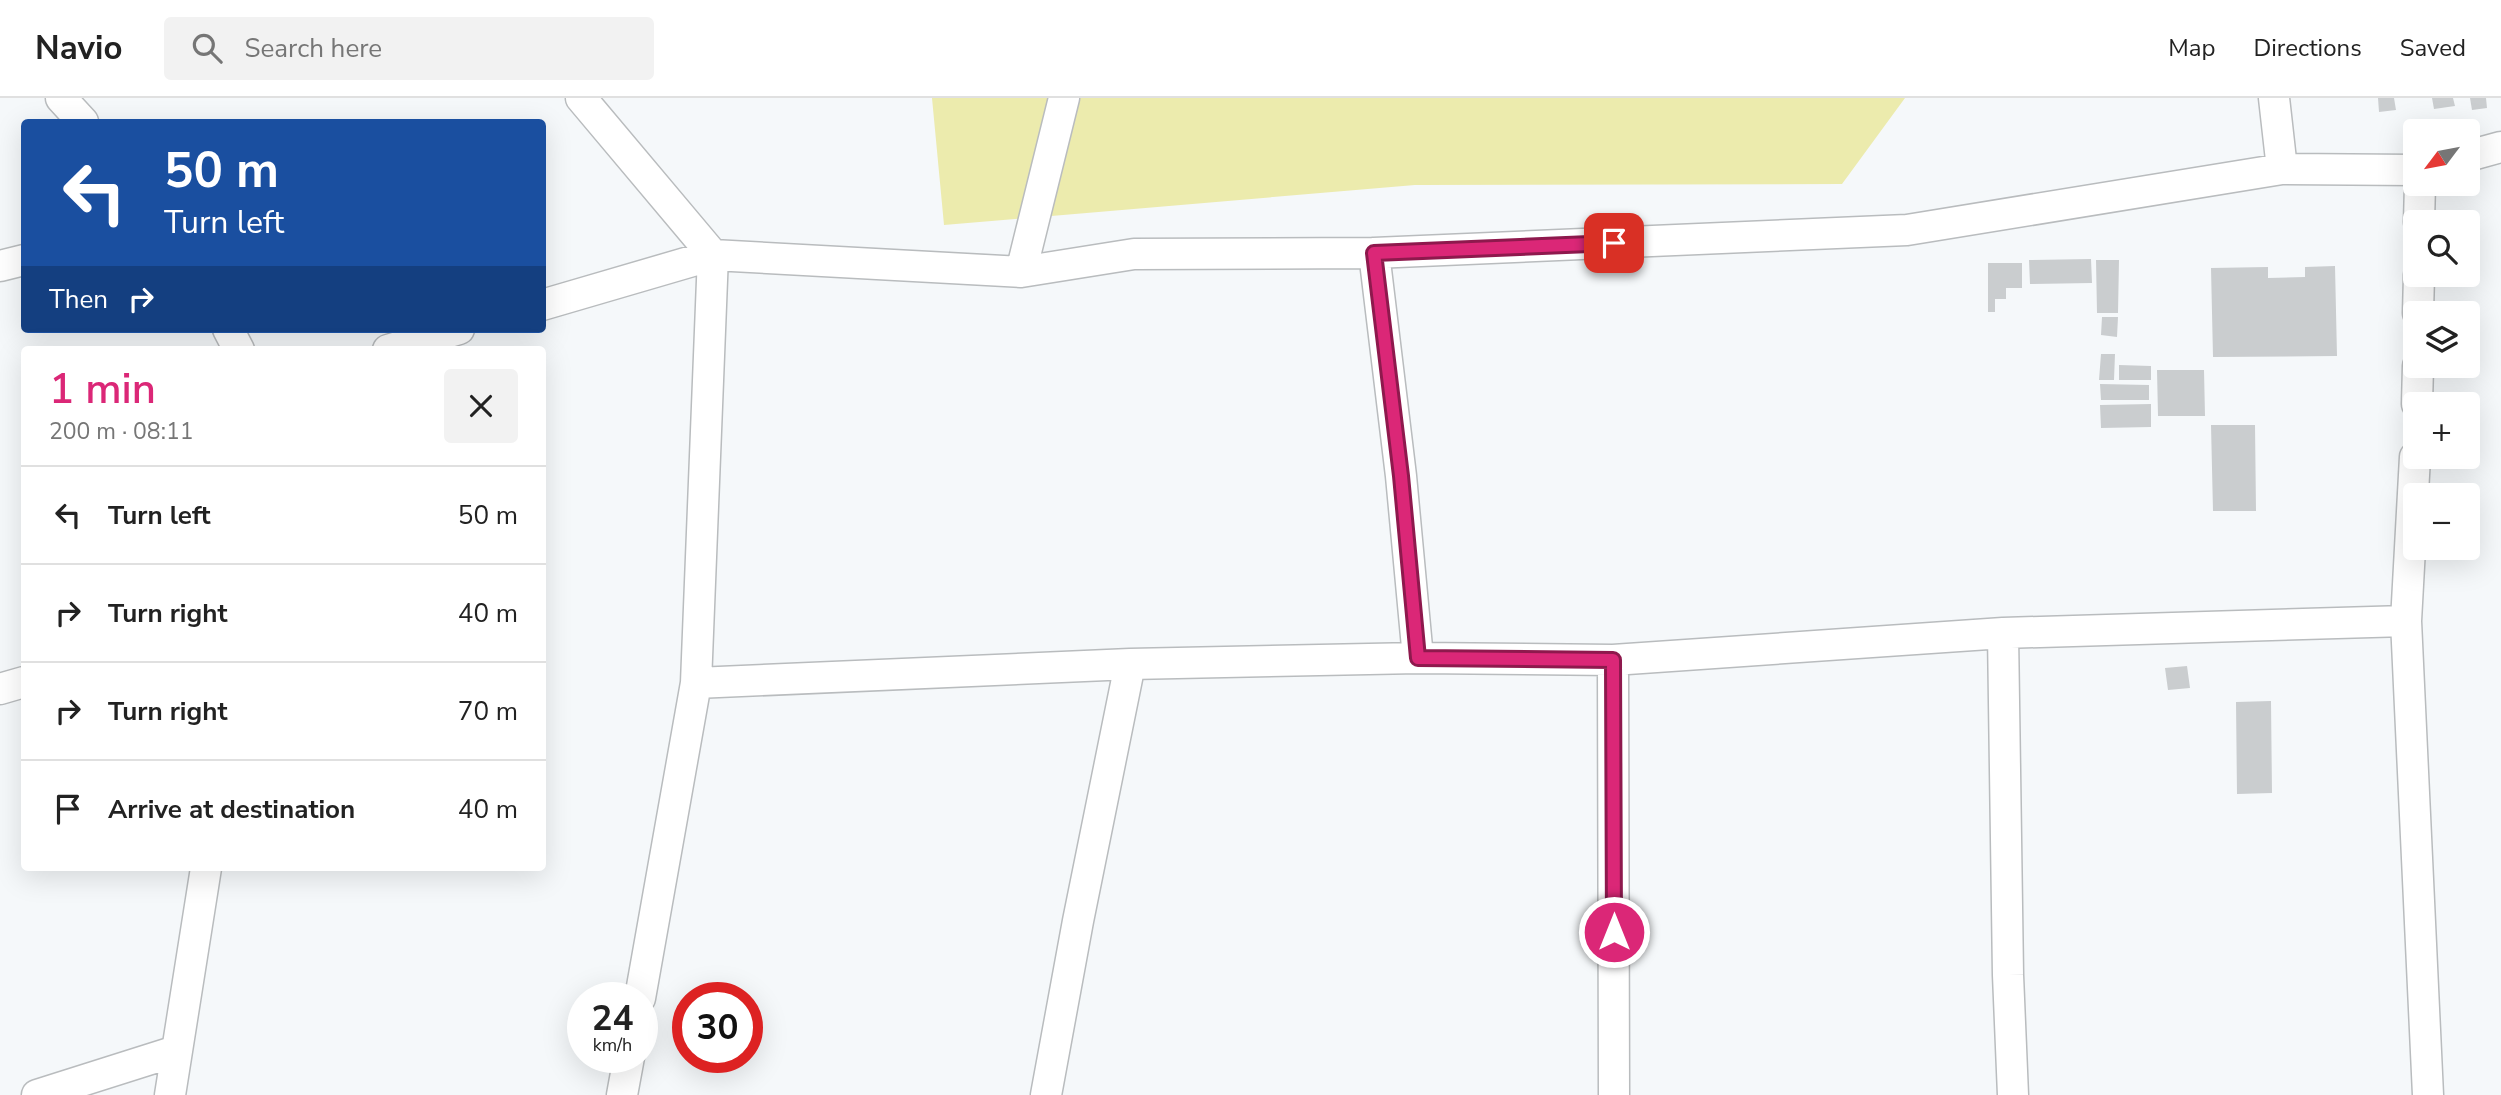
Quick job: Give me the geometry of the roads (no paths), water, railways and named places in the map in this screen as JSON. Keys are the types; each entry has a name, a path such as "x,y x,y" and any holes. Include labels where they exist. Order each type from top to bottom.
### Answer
{"street":[{"path":"61,98 80,119"},
{"path":"581,98 713,255 696,683 643,982"},
{"path":"1021,272 1063,98"},
{"path":"2274,98 2282,169"},
{"path":"2480,153 2501,147"},
{"path":"546,304 713,255 1021,272 1133,254 1374,253 1907,230 2282,169 2403,170"},
{"path":"1374,253 1401,476 1418,658"},
{"path":"0,266 21,261"},
{"path":"402,346 446,333"},
{"path":"2414,469 2406,621 2428,1095"},
{"path":"696,683 1129,664 1418,658 1613,660 2003,633 2406,621"},
{"path":"2003,633 2008,975 2013,1095"},
{"path":"1613,660 1614,1095"},
{"path":"1046,1095 1129,664"},
{"path":"0,689 21,682"},
{"path":"170,1095 206,871"},
{"path":"37,1095 176,1051"},
{"path":"622,1095 626,1073"}]}
